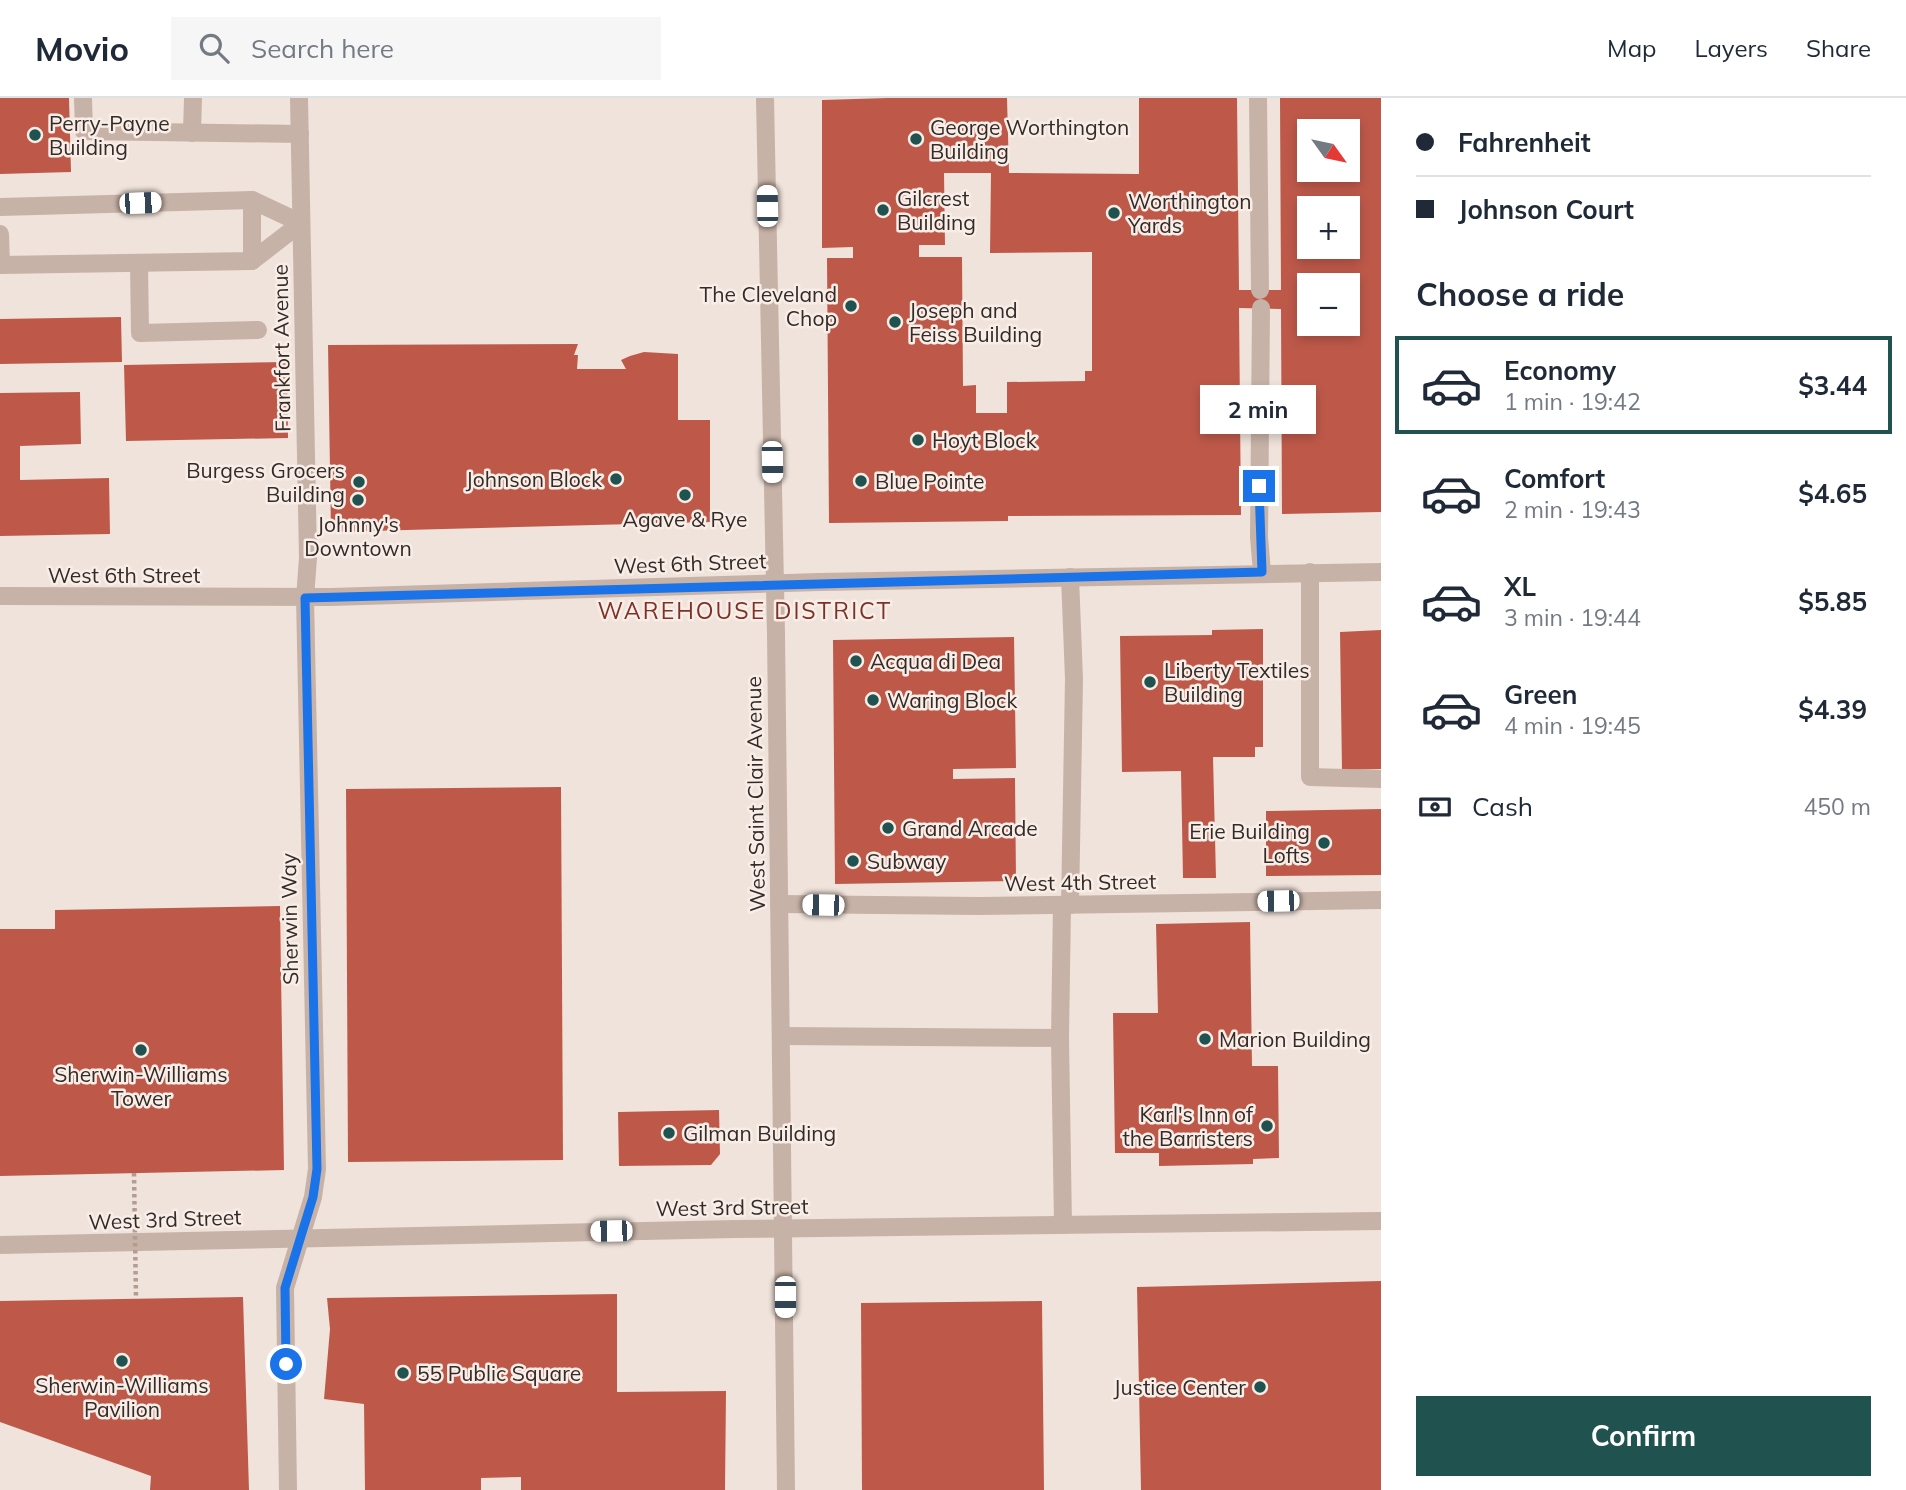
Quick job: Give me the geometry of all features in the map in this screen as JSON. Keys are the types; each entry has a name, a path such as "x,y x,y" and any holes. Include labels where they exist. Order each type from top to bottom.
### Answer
{"street":[{"path":"83,98 84,131 300,134"},
{"path":"192,98 192,133"},
{"name":"Frankfort Avenue","path":"299,98 308,558 305,598"},
{"name":"West Saint Clair Avenue","path":"765,98 775,583 786,1490"},
{"path":"1258,98 1261,290"},
{"path":"252,200 252,261"},
{"path":"0,207 252,200 301,223 252,261 1,265 0,234"},
{"path":"139,263 141,333 258,330"},
{"path":"1261,308 1259,537 1262,572"},
{"name":"West 6th Street","path":"0,596 305,598 775,583 1262,572 1381,572"},
{"path":"1310,572 1310,778 1381,779"},
{"path":"1063,1225 1060,1038 1074,679 1070,577"},
{"name":"Sherwin Way","path":"300,1237 313,1197 317,1169 305,598"},
{"name":"West 4th Street","path":"779,904 1066,905 1381,900"},
{"path":"781,1036 1060,1038"},
{"name":"West 3rd Street","path":"0,1245 300,1237 1381,1221"},
{"path":"288,1490 285,1288 300,1237"}],"path":[{"path":"134,1173 136,1298"}],"building":[{"name":"Perry-Payne Building","path":"0,98 69,98 71,172 0,174"},
{"path":"1007,98 1009,173 1139,174 1139,98 1237,98 1239,290 1281,290 1280,98 1381,98 1381,512 1282,514 1281,309 1239,308 1241,515 1008,516 1008,521 829,523 827,258 853,258 853,247 822,248 822,100","holes":["944,173 991,173 990,253 1092,252 1092,371 1085,371 1085,381 1007,382 1007,413 976,413 976,385 963,386 962,257 919,257 919,245 945,245"]},
{"path":"121,317 122,362 0,364 0,319"},
{"path":"578,344 574,355 578,355 577,369 626,369 621,360 630,356 644,352 678,354 678,420 710,420 710,522 331,532 328,345"},
{"path":"287,362 288,438 126,441 124,365"},
{"path":"80,392 81,444 20,446 20,480 109,478 110,534 0,536 0,393"},
{"path":"1263,629 1263,747 1255,747 1255,757 1213,757 1216,878 1183,878 1181,771 1122,772 1120,636 1212,635 1212,630"},
{"path":"1381,630 1381,769 1342,770 1340,632"},
{"path":"1014,637 1016,768 953,769 953,779 1015,778 1016,881 835,884 833,640"},
{"path":"561,787 563,1160 348,1162 346,789"},
{"name":"Erie Building Lofts","path":"1381,809 1381,875 1266,876 1266,811"},
{"name":"Sherwin-Williams Tower","path":"280,906 284,1170 0,1176 0,929 55,929 55,910"},
{"name":"Marion Building","path":"1250,922 1252,1066 1278,1066 1279,1158 1253,1159 1253,1164 1159,1166 1159,1153 1115,1153 1113,1013 1158,1013 1156,924"},
{"name":"Gilman Building","path":"719,1110 720,1154 711,1165 619,1166 618,1112"},
{"name":"Justice Center","path":"1381,1281 1381,1490 1141,1490 1137,1287"},
{"path":"617,1294 617,1392 726,1391 725,1490 521,1490 521,1477 481,1478 481,1490 365,1490 364,1404 324,1399 330,1329 327,1298"},
{"name":"Sherwin-Williams Pavilion","path":"243,1297 249,1490 150,1490 151,1476 0,1422 0,1301"},
{"path":"1042,1301 1044,1490 862,1490 861,1303"}],"place":[{"name":"Perry-Payne Building","path":"35,135"},
{"name":"George Worthington Building","path":"916,139"},
{"name":"Gilcrest Building","path":"883,210"},
{"name":"Worthington Yards","path":"1114,213"},
{"name":"The Cleveland Chop","path":"851,306"},
{"name":"Joseph and Feiss Building","path":"895,322"},
{"name":"Hoyt Block","path":"918,440"},
{"name":"Johnson Block","path":"616,479"},
{"name":"Blue Pointe","path":"861,481"},
{"name":"Burgess Grocers Building","path":"359,482"},
{"name":"Agave & Rye","path":"685,495"},
{"name":"Johnny's Downtown","path":"358,500"},
{"name":"Acqua di Dea","path":"856,661"},
{"name":"Liberty Textiles Building","path":"1150,682"},
{"name":"Waring Block","path":"873,700"},
{"name":"Grand Arcade","path":"888,828"},
{"name":"Erie Building Lofts","path":"1324,843"},
{"name":"Subway","path":"853,861"},
{"name":"Marion Building","path":"1205,1039"},
{"name":"Sherwin-Williams Tower","path":"141,1050"},
{"name":"Karl's Inn of the Barristers","path":"1267,1126"},
{"name":"Gilman Building","path":"669,1133"},
{"name":"Sherwin-Williams Pavilion","path":"122,1361"},
{"name":"55 Public Square","path":"403,1373"},
{"name":"Justice Center","path":"1260,1387"}],"district":[{"name":"WAREHOUSE DISTRICT","path":"745,610"}],"route":[{"path":"286,1364 285,1288 313,1197 317,1169 305,598 1262,572 1259,486"}]}
